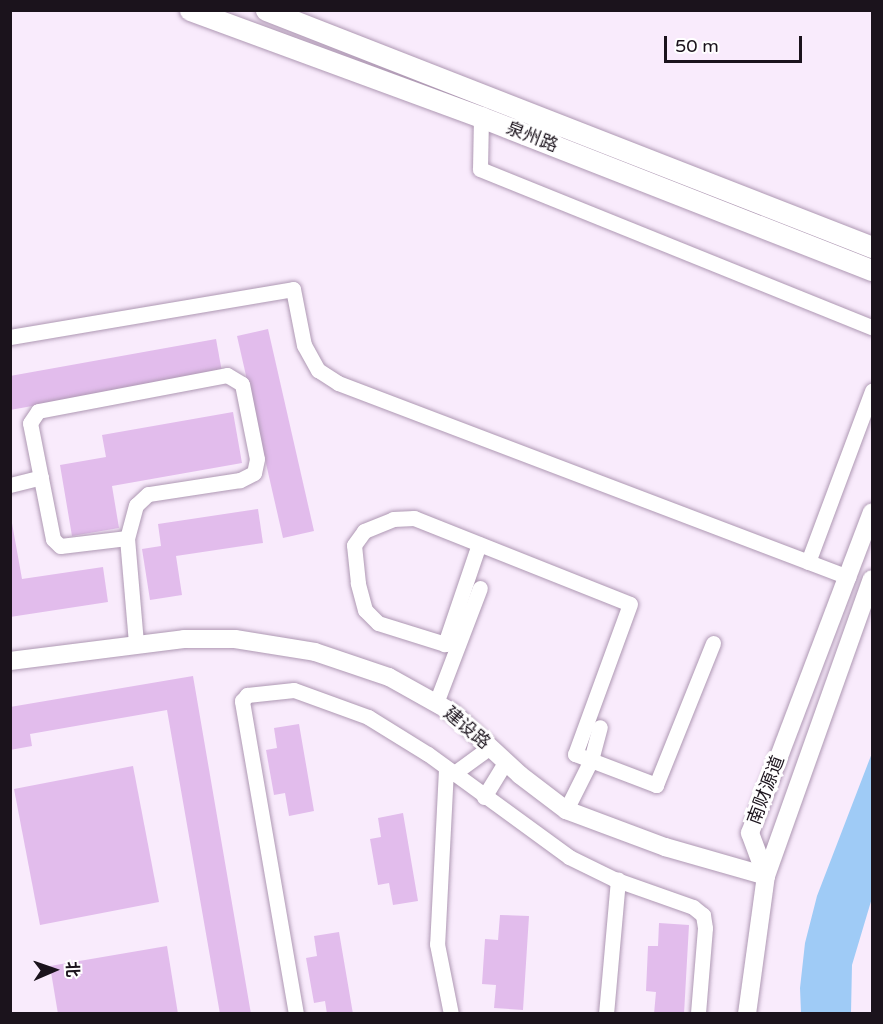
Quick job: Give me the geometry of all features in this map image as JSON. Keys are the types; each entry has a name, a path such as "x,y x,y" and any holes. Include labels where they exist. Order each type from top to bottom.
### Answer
{"main road":[{"name":"泉州路","path":"190,10 481,117 873,270"},
{"name":"泉州路","path":"266,10 873,248"}],"street":[{"path":"481,117 480,169 873,327"},
{"path":"10,337 293,289 304,345 318,370 338,383 848,577"},
{"path":"127,538 60,546 53,539 30,423 38,411 227,375 242,384 257,459 254,473 240,480 148,494 136,505 127,538 136,643"},
{"path":"808,562 873,391"},
{"path":"10,484 41,477"},
{"name":"南财源道","path":"766,876 750,833 873,512"},
{"path":"453,659 445,644 378,623 365,610 358,584 354,545 364,531 393,519 414,518 630,604 575,754 656,785 713,643"},
{"path":"445,644 479,544"},
{"name":"南财源道","path":"766,876 873,579"},
{"path":"436,703 480,588"},
{"name":"建设路","path":"10,661 136,643 184,639 235,639 315,652 389,676 452,712 506,761 566,810 665,847 766,876"},
{"path":"296,1014 242,701 247,695 294,690 368,717 450,771 569,857 618,880 693,907 703,915 705,928 698,1014"},
{"path":"566,810 591,760 600,727"},
{"path":"450,771 490,747"},
{"path":"484,797 506,761"},
{"path":"450,771 437,944 452,1014"},
{"path":"747,1014 766,876"},
{"path":"606,1014 618,880"}],"water":[{"path":"872,753 872,898 852,965 851,1013 801,1013 800,988 805,943 817,896"}],"building":[{"path":"268,329 314,531 283,538 237,336"},
{"path":"216,339 222,372 10,410 10,376"},
{"path":"233,412 242,463 112,486 119,528 72,536 60,465 106,457 102,435"},
{"path":"258,509 263,543 176,556 182,595 150,600 142,549 161,546 158,524"},
{"path":"10,512 22,579 103,567 108,602 10,617"},
{"path":"193,676 251,1014 220,1014 167,710 30,734 32,746 10,750 10,707"},
{"path":"299,724 314,811 289,816 285,793 274,795 266,750 277,748 274,728"},
{"path":"133,766 159,902 40,925 14,789"},
{"path":"403,813 418,901 393,905 389,883 378,885 370,839 381,837 378,818"},
{"path":"500,915 529,916 523,1010 494,1008 496,985 482,984 485,939 498,940"},
{"path":"659,923 689,925 684,1014 654,1014 656,992 646,991 648,946 658,946"},
{"path":"339,932 353,1014 327,1014 325,1001 314,1003 306,958 317,956 314,936"},
{"path":"167,946 178,1014 58,1014 50,966"}]}
